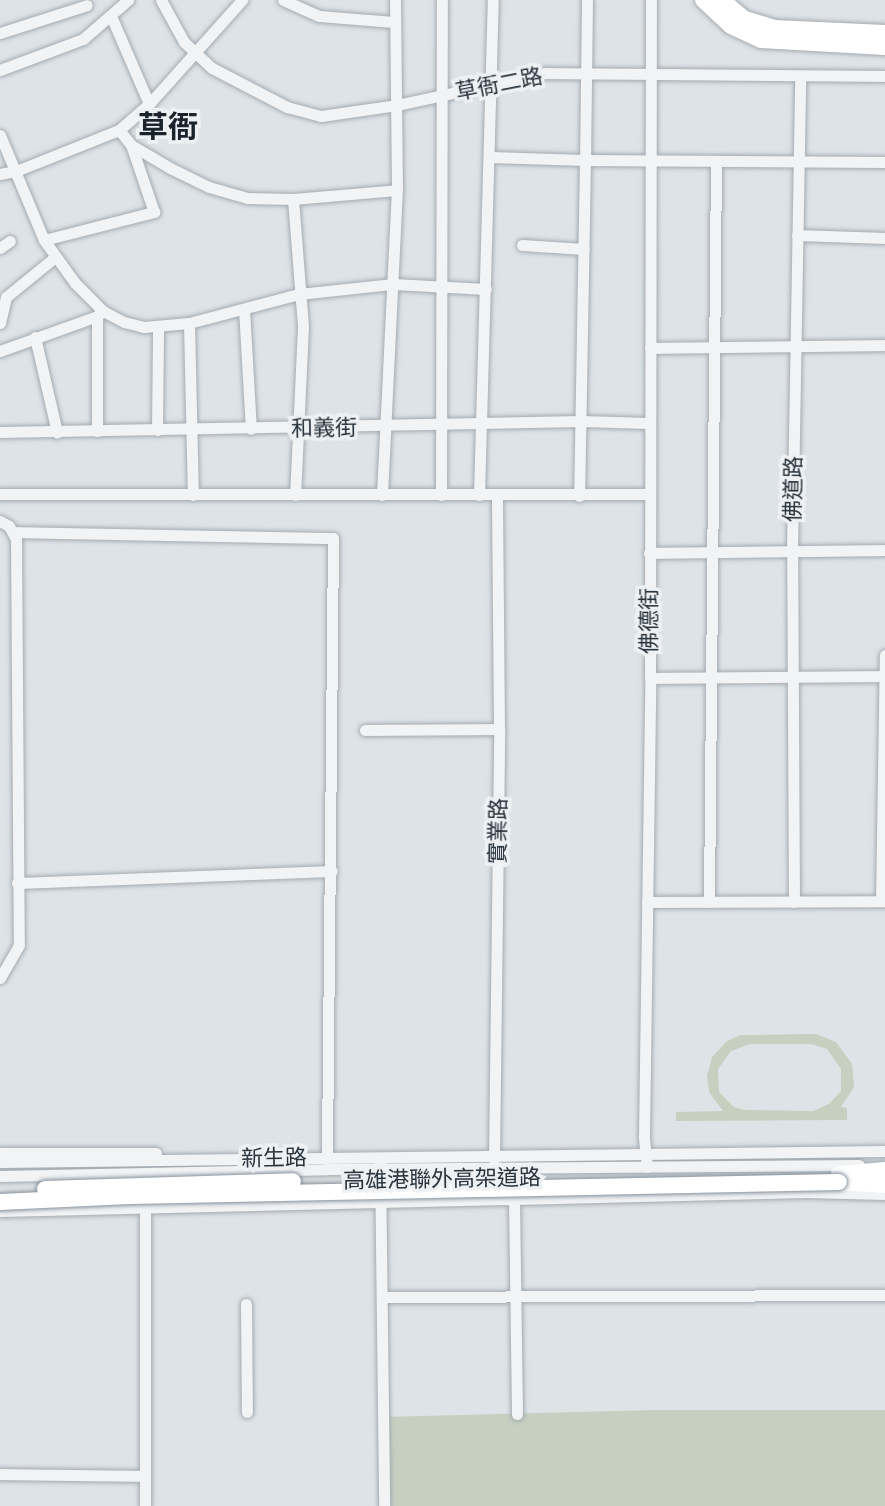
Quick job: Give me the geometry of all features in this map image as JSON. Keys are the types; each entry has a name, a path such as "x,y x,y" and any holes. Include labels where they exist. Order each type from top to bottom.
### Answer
{"highway":[{"path":"703,0 738,32 761,40 885,47"},
{"path":"722,0 745,19 774,28 885,33"},
{"name":"高雄港聯外高架道路","path":"0,1202 839,1178 885,1169"},
{"path":"839,1178 885,1183"},
{"name":"高雄港聯外高架道路","path":"0,1192 130,1184 839,1178"}],"street":[{"path":"0,70 83,39 128,0"},
{"name":"草衙二路","path":"161,0 195,54 228,77 304,113 344,115 537,74 885,76"},
{"path":"0,174 16,171 119,130 149,104 242,0"},
{"path":"283,0 319,16 394,22"},
{"path":"382,495 397,190 395,0"},
{"path":"441,495 442,0"},
{"path":"479,495 493,0"},
{"path":"579,496 587,0"},
{"name":"佛德街","path":"647,1167 651,0"},
{"path":"0,33 86,2 94,30"},
{"path":"111,16 149,104"},
{"name":"佛道路","path":"794,902 792,550 800,76"},
{"path":"44,240 154,212 131,145 119,130"},
{"path":"0,135 44,240 55,257 100,314 124,322 158,327 189,323 299,294 393,284 486,289"},
{"path":"131,145 209,187 247,198 293,199 397,190"},
{"path":"490,157 885,162"},
{"path":"709,902 716,162"},
{"path":"293,199 303,327 295,495"},
{"path":"797,235 885,238"},
{"path":"522,245 584,249"},
{"path":"0,323 6,297 55,257"},
{"path":"244,309 251,429"},
{"path":"0,351 100,314"},
{"path":"97,431 100,314"},
{"path":"189,323 193,495"},
{"path":"157,430 158,327"},
{"path":"35,337 57,432"},
{"path":"650,348 885,345"},
{"name":"和義街","path":"0,432 581,421 649,423"},
{"path":"0,494 648,494"},
{"name":"實業路","path":"494,1167 499,729 497,495"},
{"path":"0,521 14,532 333,538 327,1153"},
{"path":"0,978 19,945 14,532"},
{"path":"649,553 885,550"},
{"path":"647,902 883,901 885,655"},
{"path":"650,678 885,676"},
{"path":"365,730 499,729"},
{"path":"17,883 332,871"},
{"name":"新生路","path":"0,1162 380,1158 494,1151 885,1148"},
{"name":"新生路","path":"0,1153 144,1162"},
{"name":"新生路","path":"0,1176 144,1162 327,1153 494,1167 885,1169"},
{"path":"380,1158 384,1506"},
{"path":"144,1162 145,1506"},
{"path":"0,1211 807,1192 885,1194"},
{"path":"514,1199 517,1414"},
{"path":"382,1297 885,1295"},
{"path":"246,1304 247,1412"},
{"path":"0,1474 145,1476"}],"green space":[{"path":"816,1034 836,1042 852,1064 854,1087 841,1107 847,1108 847,1120 676,1121 676,1112 723,1111 709,1092 707,1076 712,1057 727,1041 741,1035","holes":["750,1044 811,1044 827,1049 841,1069 841,1091 829,1104 813,1111 745,1110 734,1107 719,1092 718,1069 731,1051"]},
{"path":"657,1410 885,1410 885,1506 384,1506 383,1417"}],"district":[{"name":"草衙","path":"168,127"}]}
